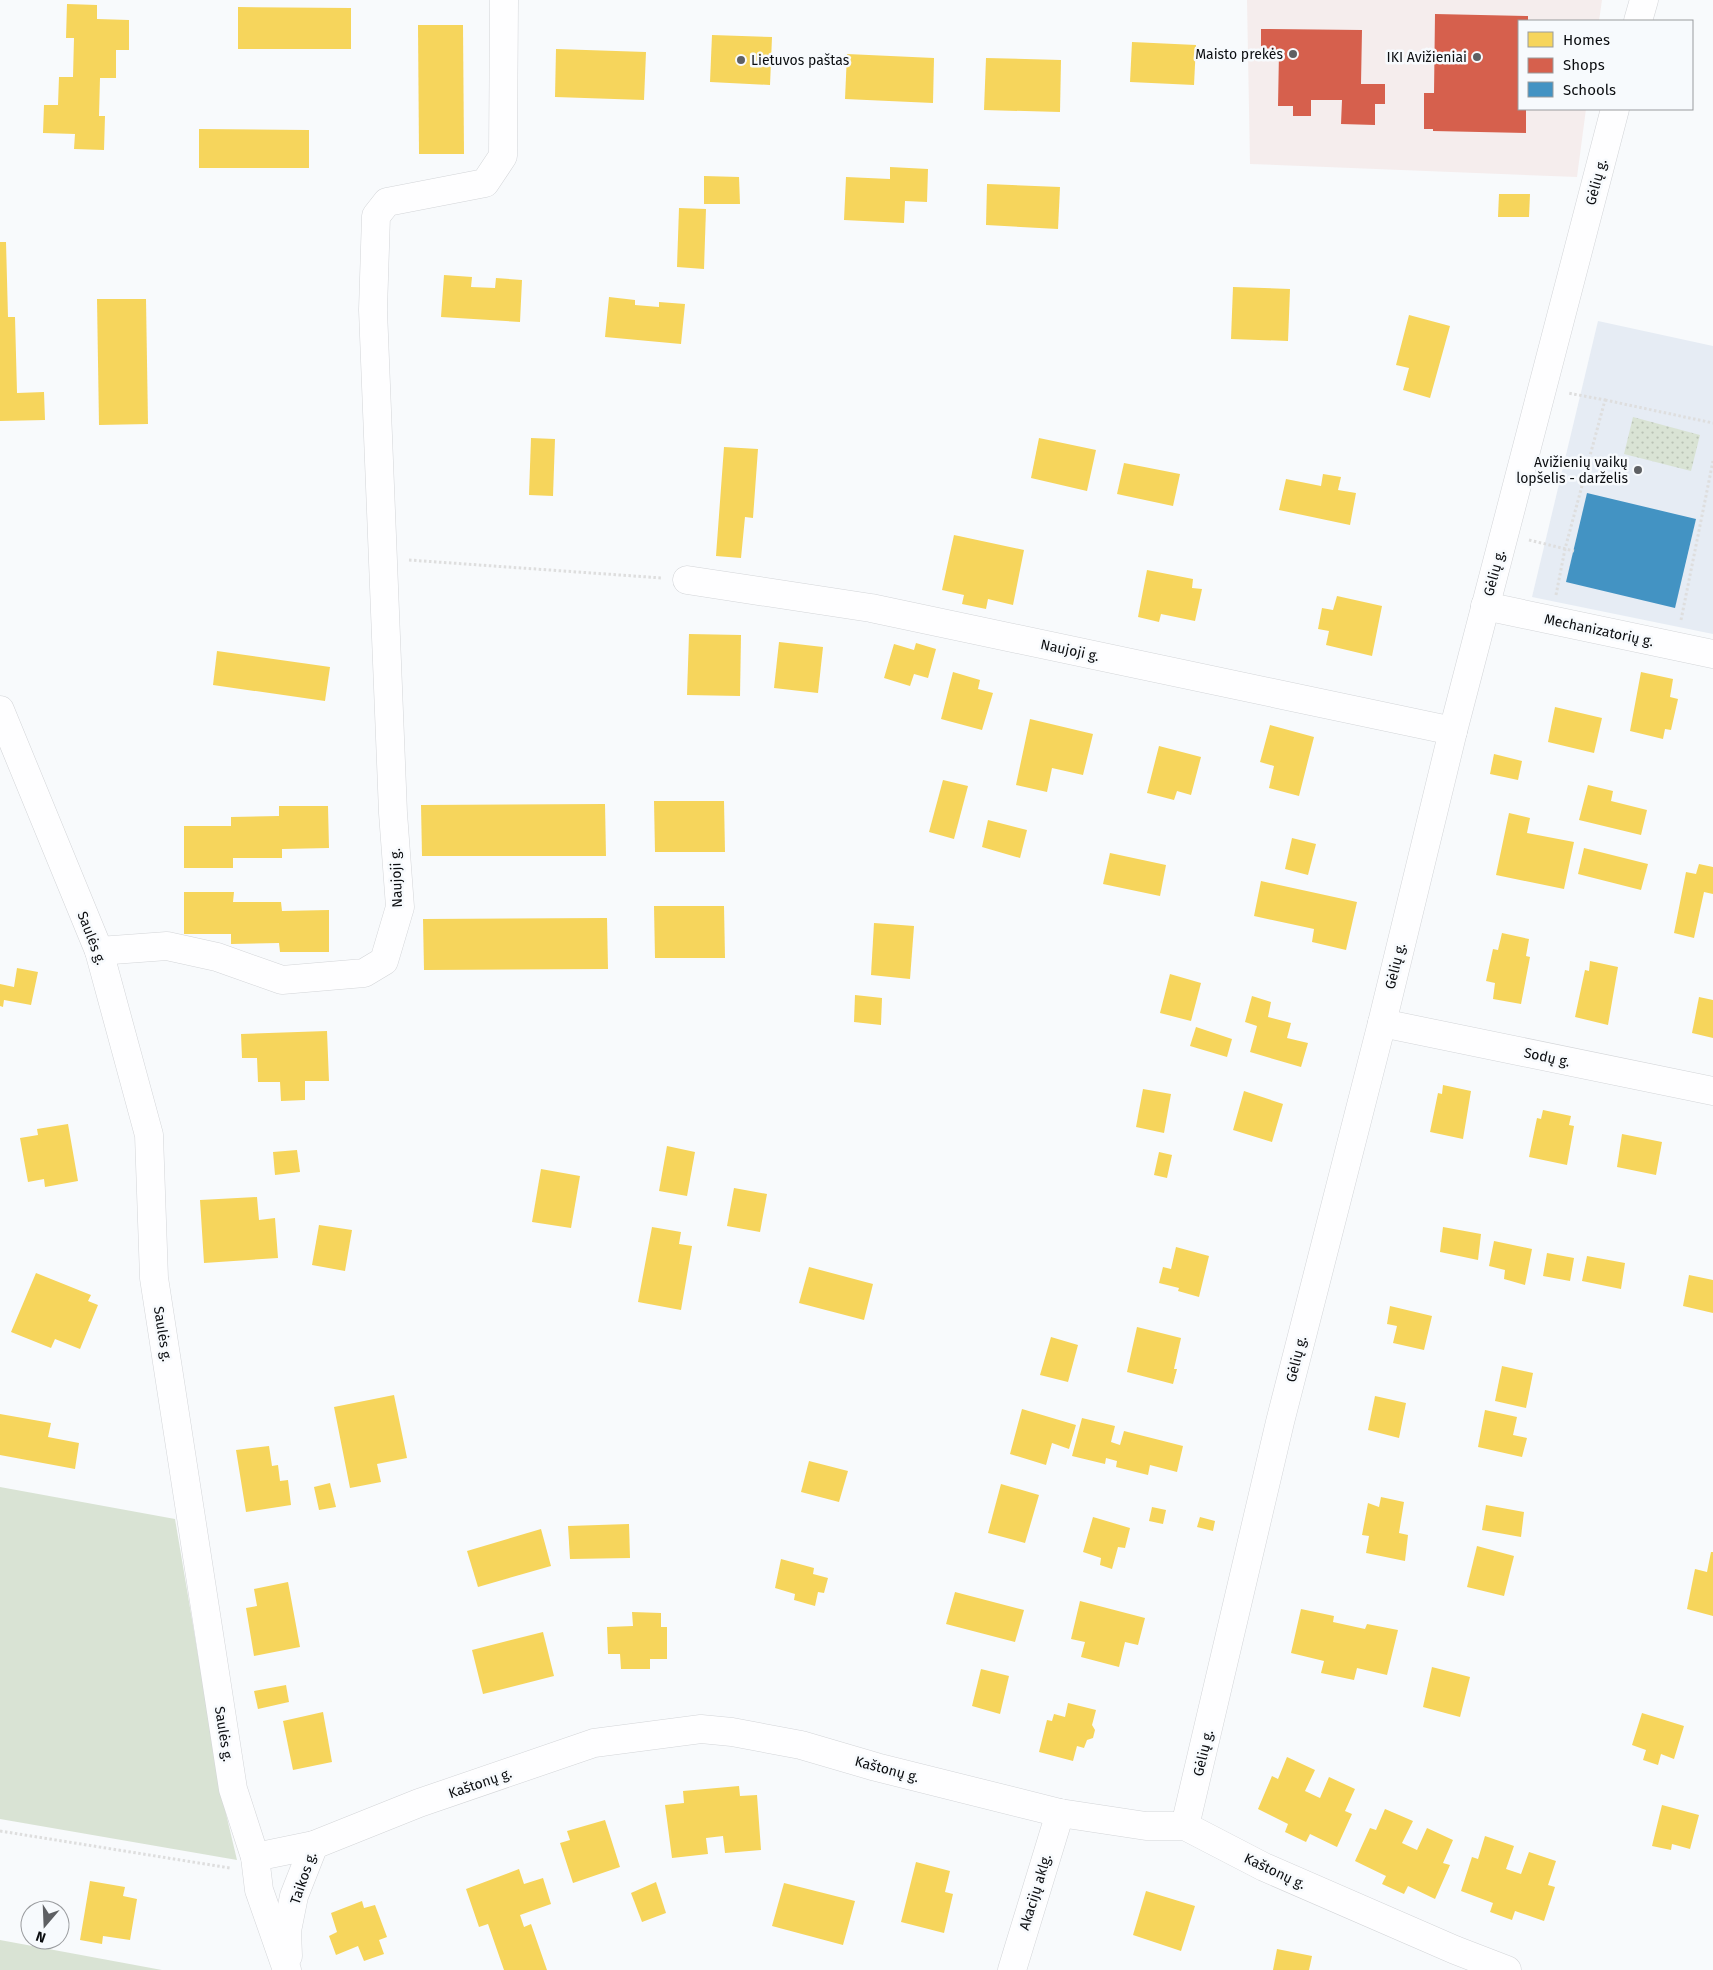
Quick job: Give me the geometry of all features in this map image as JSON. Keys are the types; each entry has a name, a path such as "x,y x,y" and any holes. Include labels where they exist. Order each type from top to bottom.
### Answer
{"street":[{"name":"Naujoji g.","path":"99,951 167,946 217,957 282,980 364,973 384,961 400,908 393,813 373,310 376,216 387,202 485,183 503,156 504,0"},
{"path":"1638,20 1644,0"},
{"name":"Gėlių g.","path":"1185,1826 1282,1413 1382,1023 1452,731 1615,110"},
{"name":"Naujoji g.","path":"686,580 871,608 1452,731"},
{"name":"Mechanizatorių g.","path":"1485,606 1713,654"},
{"name":"Saulės g.","path":"0,710 99,951 149,1135 154,1278 233,1789 255,1857 259,1890 288,1970"},
{"name":"Sodų g.","path":"1382,1023 1713,1092"},
{"name":"Kaštonų g.","path":"255,1857 314,1846 419,1803 594,1743 701,1729 732,1732 801,1745 885,1769 1060,1813 1146,1826 1185,1826 1264,1867 1455,1950 1507,1970"},
{"name":"Akacijų aklg.","path":"1012,1970 1060,1813"},
{"name":"Taikos g.","path":"288,1970 287,1932 294,1896 314,1846"}],"path":[{"path":"1542,388 1713,423"},
{"path":"1554,602 1565,548 1605,400"},
{"path":"1679,627 1713,461"},
{"path":"1504,535 1574,551"},
{"path":"383,559 686,580"},
{"path":"0,1831 231,1868 255,1857"}],"shaded area":[{"path":"1247,0 1602,0 1599,20 1518,20 1518,110 1586,110 1577,177 1250,164"},
{"name":"Avižienių vaikų lopšelis - darželis","path":"1598,321 1713,346 1713,634 1532,597"}],"green space":[{"path":"1633,417 1700,435 1691,471 1624,454"},
{"path":"0,1487 175,1519 222,1797 237,1860 0,1819"},
{"path":"0,1940 20,1944 20,1950 54,1950 162,1970 0,1970"}],"building: Homes":[{"path":"67,4 97,5 97,19 129,20 129,50 116,50 116,78 100,78 99,116 105,116 104,150 74,149 75,134 43,133 44,105 58,105 59,77 73,77 74,38 66,38"},
{"path":"238,7 351,8 351,49 238,49"},
{"path":"418,25 463,25 464,154 419,154"},
{"name":"Lietuvos paštas","path":"712,35 772,37 770,85 710,82"},
{"path":"1132,42 1196,45 1194,85 1130,82"},
{"path":"556,49 646,52 644,100 555,97"},
{"path":"847,54 934,58 933,103 845,99"},
{"path":"986,58 1061,60 1060,112 984,110"},
{"path":"199,129 309,130 309,168 199,168"},
{"path":"890,167 928,169 927,202 905,201 904,223 844,220 846,177 890,179"},
{"path":"704,176 739,177 740,204 704,204"},
{"path":"987,184 1060,187 1058,229 986,225"},
{"path":"1499,194 1530,194 1529,217 1498,217"},
{"path":"679,208 706,209 704,269 677,267"},
{"path":"0,242 6,242 8,317 15,317 17,393 44,392 45,420 0,421"},
{"path":"444,275 472,277 471,287 495,288 496,278 522,280 520,322 441,317"},
{"path":"1233,287 1290,289 1288,341 1231,339"},
{"path":"609,297 635,300 635,305 659,307 659,302 685,304 681,344 605,337"},
{"path":"97,299 146,299 148,424 99,425"},
{"path":"1409,315 1450,326 1430,398 1403,390 1409,368 1396,365"},
{"path":"531,438 555,439 553,496 529,495"},
{"path":"1039,438 1096,450 1087,491 1031,478"},
{"path":"724,447 758,449 753,518 745,517 741,558 716,556"},
{"path":"1124,463 1180,474 1173,506 1117,494"},
{"path":"1323,474 1341,477 1338,490 1356,493 1350,525 1279,510 1286,479 1321,486"},
{"path":"954,535 1024,550 1013,605 988,599 986,609 962,604 964,595 942,590"},
{"path":"1147,570 1193,579 1192,588 1202,589 1195,621 1161,614 1159,622 1138,617"},
{"path":"1337,596 1382,606 1372,656 1326,645 1329,631 1318,629 1322,608 1333,610"},
{"path":"689,634 741,635 740,696 687,695"},
{"path":"779,642 823,647 818,693 774,688"},
{"path":"916,643 936,649 928,678 914,674 910,686 884,678 894,644 914,650"},
{"path":"217,651 330,667 325,701 213,685"},
{"path":"953,672 980,680 978,689 993,693 982,730 941,719"},
{"path":"1641,672 1673,679 1670,697 1678,699 1671,730 1665,729 1663,739 1630,731"},
{"path":"1555,707 1602,718 1594,753 1548,742"},
{"path":"1030,719 1093,734 1083,775 1052,768 1047,792 1016,785"},
{"path":"1270,725 1314,737 1299,796 1269,788 1274,766 1260,762"},
{"path":"1159,746 1201,757 1191,795 1177,791 1174,800 1147,793"},
{"path":"1494,754 1522,761 1518,780 1490,774"},
{"path":"943,780 968,786 954,839 929,832"},
{"path":"1588,785 1613,791 1611,801 1647,810 1641,835 1579,820"},
{"path":"654,801 724,801 725,852 655,852"},
{"path":"605,804 606,856 422,856 421,805"},
{"path":"279,806 328,806 329,848 282,849 282,858 233,858 233,868 184,868 184,826 231,826 231,817 279,816"},
{"path":"1509,813 1530,818 1527,833 1574,842 1564,889 1496,875"},
{"path":"988,820 1027,830 1020,858 982,847"},
{"path":"1292,838 1316,844 1308,875 1285,869"},
{"path":"1584,848 1648,864 1641,890 1578,874"},
{"path":"1110,853 1166,865 1160,896 1103,884"},
{"path":"1699,864 1713,867 1713,894 1704,892 1694,938 1674,933 1686,872 1696,874"},
{"path":"1261,881 1357,902 1346,950 1312,942 1314,929 1254,916"},
{"path":"184,892 234,892 233,902 281,902 282,911 329,910 329,952 280,952 279,943 231,944 231,934 184,934"},
{"path":"654,906 724,906 725,958 655,958"},
{"path":"607,918 608,969 424,970 423,919"},
{"path":"874,923 914,926 910,979 871,975"},
{"path":"1502,933 1529,939 1526,956 1530,957 1521,1004 1493,999 1495,983 1486,981 1493,949 1498,950"},
{"path":"1590,961 1618,967 1608,1025 1575,1017 1585,970 1589,971"},
{"path":"17,968 38,972 31,1005 4,1000 3,1007 0,1006 0,984 14,987"},
{"path":"1170,974 1201,983 1191,1021 1160,1013"},
{"path":"855,995 882,998 881,1025 854,1022"},
{"path":"1252,996 1271,1002 1268,1017 1291,1023 1287,1038 1308,1043 1301,1067 1250,1052 1257,1026 1245,1022"},
{"path":"1699,997 1713,1000 1713,1038 1692,1033"},
{"path":"1196,1027 1232,1039 1227,1057 1190,1046"},
{"path":"327,1031 329,1081 305,1081 305,1100 281,1101 280,1082 258,1082 257,1058 242,1058 241,1034"},
{"path":"1443,1085 1471,1091 1463,1139 1430,1132 1438,1093 1442,1094"},
{"path":"1143,1089 1171,1094 1164,1133 1136,1127"},
{"path":"1244,1091 1283,1104 1272,1142 1233,1130"},
{"path":"1543,1110 1571,1116 1569,1125 1574,1126 1567,1165 1529,1157 1537,1118 1541,1119"},
{"path":"68,1124 78,1181 45,1187 44,1179 28,1182 20,1138 38,1135 37,1129"},
{"path":"1622,1134 1662,1142 1656,1175 1617,1167"},
{"path":"667,1146 695,1152 687,1196 659,1191"},
{"path":"297,1150 300,1172 275,1175 273,1152"},
{"path":"1159,1152 1172,1155 1167,1178 1154,1175"},
{"path":"541,1169 580,1176 571,1228 532,1222"},
{"path":"734,1188 767,1194 760,1232 727,1226"},
{"path":"257,1197 259,1220 275,1218 278,1258 204,1263 200,1200"},
{"path":"319,1225 352,1230 345,1271 312,1265"},
{"path":"652,1227 681,1232 679,1244 692,1246 681,1310 638,1302"},
{"path":"1443,1227 1481,1234 1478,1260 1440,1252"},
{"path":"1494,1241 1532,1249 1525,1285 1504,1279 1505,1270 1489,1266"},
{"path":"1176,1247 1209,1256 1199,1297 1178,1291 1179,1288 1159,1283 1163,1267 1171,1269"},
{"path":"1547,1253 1574,1258 1570,1281 1543,1276"},
{"path":"1587,1256 1625,1263 1621,1289 1582,1281"},
{"path":"809,1267 873,1284 864,1320 799,1303"},
{"path":"36,1273 91,1295 88,1301 98,1305 80,1349 55,1339 51,1348 11,1332"},
{"path":"1689,1275 1713,1280 1713,1313 1683,1306"},
{"path":"1390,1306 1432,1316 1424,1350 1393,1343 1397,1326 1387,1324"},
{"path":"1137,1327 1181,1338 1174,1369 1177,1369 1173,1384 1127,1372"},
{"path":"1051,1337 1078,1345 1068,1382 1040,1375"},
{"path":"1502,1366 1533,1373 1526,1408 1495,1401"},
{"path":"394,1395 407,1458 377,1464 381,1482 350,1488 334,1407"},
{"path":"1375,1396 1406,1403 1399,1438 1368,1430"},
{"path":"1022,1409 1076,1425 1069,1449 1052,1443 1046,1465 1010,1454"},
{"path":"1485,1410 1517,1417 1513,1435 1527,1438 1522,1457 1478,1447"},
{"path":"0,1414 51,1423 48,1437 79,1443 75,1469 0,1455"},
{"path":"1082,1418 1115,1426 1111,1442 1120,1445 1124,1431 1183,1446 1177,1472 1150,1465 1148,1475 1116,1467 1117,1461 1106,1458 1105,1464 1072,1456"},
{"path":"269,1446 272,1466 278,1465 280,1481 288,1480 291,1505 246,1512 236,1450"},
{"path":"809,1461 848,1471 839,1502 801,1492"},
{"path":"330,1483 336,1507 319,1510 314,1487"},
{"path":"1001,1484 1039,1495 1025,1543 988,1533"},
{"path":"1381,1497 1404,1502 1399,1533 1408,1535 1405,1561 1366,1553 1369,1536 1362,1535 1368,1503 1379,1507"},
{"path":"1486,1505 1524,1512 1521,1537 1482,1530"},
{"path":"1152,1507 1166,1510 1163,1524 1149,1521"},
{"path":"1093,1517 1130,1528 1125,1548 1118,1547 1112,1569 1100,1565 1101,1558 1083,1552"},
{"path":"1200,1517 1215,1521 1213,1531 1197,1527"},
{"path":"629,1524 630,1558 570,1559 568,1526"},
{"path":"541,1529 551,1566 478,1587 467,1551"},
{"path":"1477,1546 1514,1556 1504,1596 1467,1587"},
{"path":"1711,1552 1713,1552 1713,1616 1687,1609 1695,1569 1707,1572"},
{"path":"781,1559 814,1568 813,1574 828,1578 824,1593 818,1592 815,1606 794,1600 795,1594 775,1588"},
{"path":"288,1582 300,1647 254,1656 246,1608 257,1606 254,1589"},
{"path":"955,1592 1024,1610 1015,1642 946,1624"},
{"path":"1080,1601 1145,1618 1138,1645 1125,1642 1119,1667 1081,1657 1085,1642 1071,1639"},
{"path":"1301,1609 1334,1616 1333,1622 1365,1629 1367,1624 1398,1630 1387,1675 1357,1668 1354,1680 1321,1673 1324,1661 1291,1653"},
{"path":"632,1612 661,1613 661,1627 667,1627 667,1659 650,1659 650,1669 621,1669 620,1654 608,1654 607,1627 633,1626"},
{"path":"543,1632 554,1676 483,1694 472,1650"},
{"path":"1432,1667 1470,1677 1460,1717 1423,1707"},
{"path":"981,1669 1009,1676 1000,1714 972,1706"},
{"path":"286,1685 289,1702 258,1709 254,1691"},
{"path":"1068,1703 1096,1710 1092,1725 1095,1730 1093,1738 1087,1740 1084,1748 1077,1746 1073,1761 1039,1752 1047,1720 1052,1721 1054,1714 1065,1717"},
{"path":"323,1712 332,1762 293,1770 283,1721"},
{"path":"1642,1713 1684,1726 1674,1759 1661,1754 1658,1765 1643,1760 1646,1750 1632,1745"},
{"path":"1287,1757 1315,1770 1305,1791 1320,1798 1329,1777 1355,1789 1345,1811 1352,1814 1337,1847 1310,1834 1306,1842 1285,1832 1288,1824 1258,1809 1272,1776 1278,1779"},
{"path":"739,1786 740,1796 757,1795 761,1850 725,1853 723,1836 706,1838 708,1854 672,1858 665,1805 684,1803 683,1791"},
{"path":"1662,1805 1699,1815 1690,1849 1672,1844 1671,1850 1652,1846"},
{"path":"1385,1809 1413,1821 1402,1843 1417,1850 1427,1828 1453,1840 1443,1863 1450,1865 1435,1899 1408,1886 1404,1894 1382,1884 1386,1876 1355,1861 1370,1828 1376,1830"},
{"path":"605,1820 620,1867 573,1883 560,1843 570,1840 567,1831"},
{"path":"1485,1836 1514,1846 1506,1869 1521,1874 1529,1852 1556,1861 1548,1885 1555,1887 1544,1921 1515,1911 1512,1920 1490,1912 1493,1903 1461,1891 1472,1857 1478,1859"},
{"path":"916,1862 950,1871 945,1892 953,1894 944,1933 901,1922"},
{"path":"519,1869 524,1884 543,1878 551,1904 520,1915 524,1927 531,1924 547,1970 504,1970 488,1924 479,1927 466,1889"},
{"path":"90,1881 125,1887 123,1896 137,1899 130,1940 103,1936 102,1944 80,1940"},
{"path":"656,1882 666,1913 642,1922 631,1893"},
{"path":"784,1883 855,1901 843,1945 772,1926"},
{"path":"1146,1891 1195,1906 1181,1951 1133,1935"},
{"path":"362,1901 364,1908 375,1905 387,1937 379,1940 384,1954 364,1961 358,1946 336,1955 329,1936 337,1932 331,1913"},
{"path":"1277,1949 1312,1956 1309,1970 1273,1970"}],"building: Shops":[{"name":"IKI Avižieniai","path":"1435,14 1528,16 1528,20 1518,20 1518,110 1526,110 1526,133 1433,131 1433,129 1424,129 1424,93 1434,93"},
{"path":"1261,29 1362,30 1361,84 1385,84 1385,104 1375,104 1375,125 1341,124 1342,100 1311,100 1311,116 1293,116 1293,106 1278,106 1279,52 1261,52"}],"building: Schools":[{"path":"1587,493 1696,519 1675,608 1566,582"}],"place":[{"name":"Maisto prekės","path":"1293,54"},
{"name":"IKI Avižieniai","path":"1477,57"},
{"name":"Lietuvos paštas","path":"741,60"},
{"name":"Avižienių vaikų lopšelis - darželis","path":"1638,470"}]}
